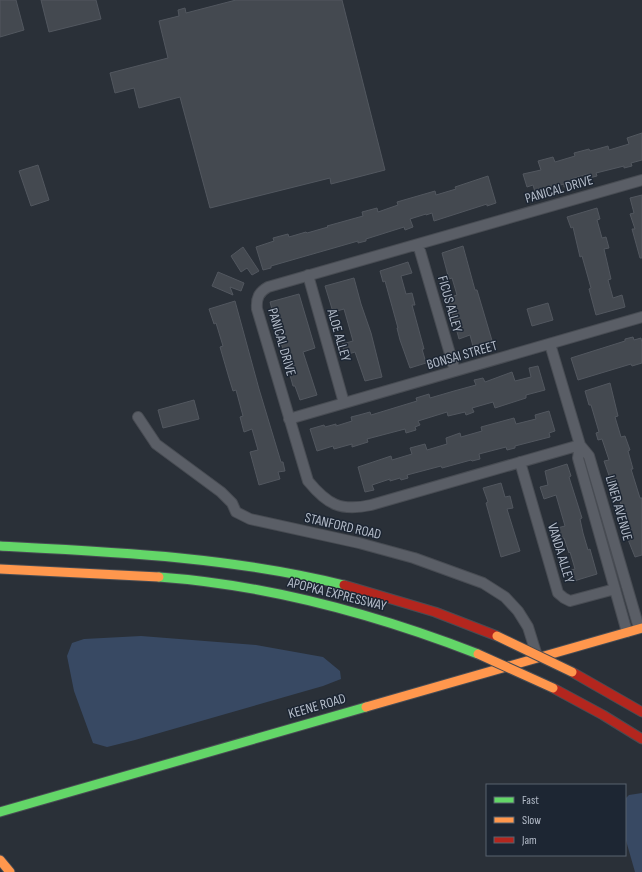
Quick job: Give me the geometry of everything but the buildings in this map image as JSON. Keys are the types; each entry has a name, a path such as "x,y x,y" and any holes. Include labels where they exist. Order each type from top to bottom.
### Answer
{"main road":[{"name":"APOPKA EXPRESSWAY","path":"0,546 174,556 280,571 335,583 385,596 436,612 497,636 572,672 642,712"},
{"name":"APOPKA EXPRESSWAY","path":"0,569 217,583 276,593 342,608 394,623 478,654 553,688 603,715 642,739"},
{"name":"KEENE ROAD","path":"0,812 641,628"},
{"path":"0,860 10,872"}],"street":[{"name":"PANICAL DRIVE","path":"580,445 372,505 350,508 337,505 325,499 308,480 257,309 257,301 259,294 268,287 642,180"},
{"name":"FICUS ALLEY","path":"418,244 454,371"},
{"name":"ALOE ALLEY","path":"308,275 344,403"},
{"name":"BONSAI STREET","path":"289,419 642,317"},
{"name":"LINER AVENUE","path":"550,344 580,445 589,456 641,628"},
{"name":"STANFORD ROAD","path":"138,418 156,444 221,492 232,503 236,512 250,520 359,543 407,556 483,583 505,597 518,611 528,627 537,658"},
{"name":"LINER AVENUE","path":"580,445 578,458 627,632"},
{"name":"VANDA ALLEY","path":"520,462 558,593 570,601 615,589"}],"water":[{"path":"141,636 256,645 323,657 340,671 341,679 323,686 135,740 107,747 93,743 74,691 67,656 72,643 84,639"},
{"path":"642,793 642,872 635,872 626,840 626,798 629,795"}],"traffic: fast":[{"path":"0,546 173,557 259,568 344,585"},
{"path":"159,577 200,581 281,594 361,614 400,626 478,654"},
{"path":"0,812 366,707"}],"traffic: slow":[{"path":"0,569 159,577"},
{"path":"366,707 642,628"},
{"path":"497,636 572,672"},
{"path":"478,654 553,688"},
{"path":"0,860 10,872"}],"traffic: jam":[{"path":"344,585 435,612 497,636"},
{"path":"572,672 642,712"},
{"path":"553,688 603,715 642,739"}]}
